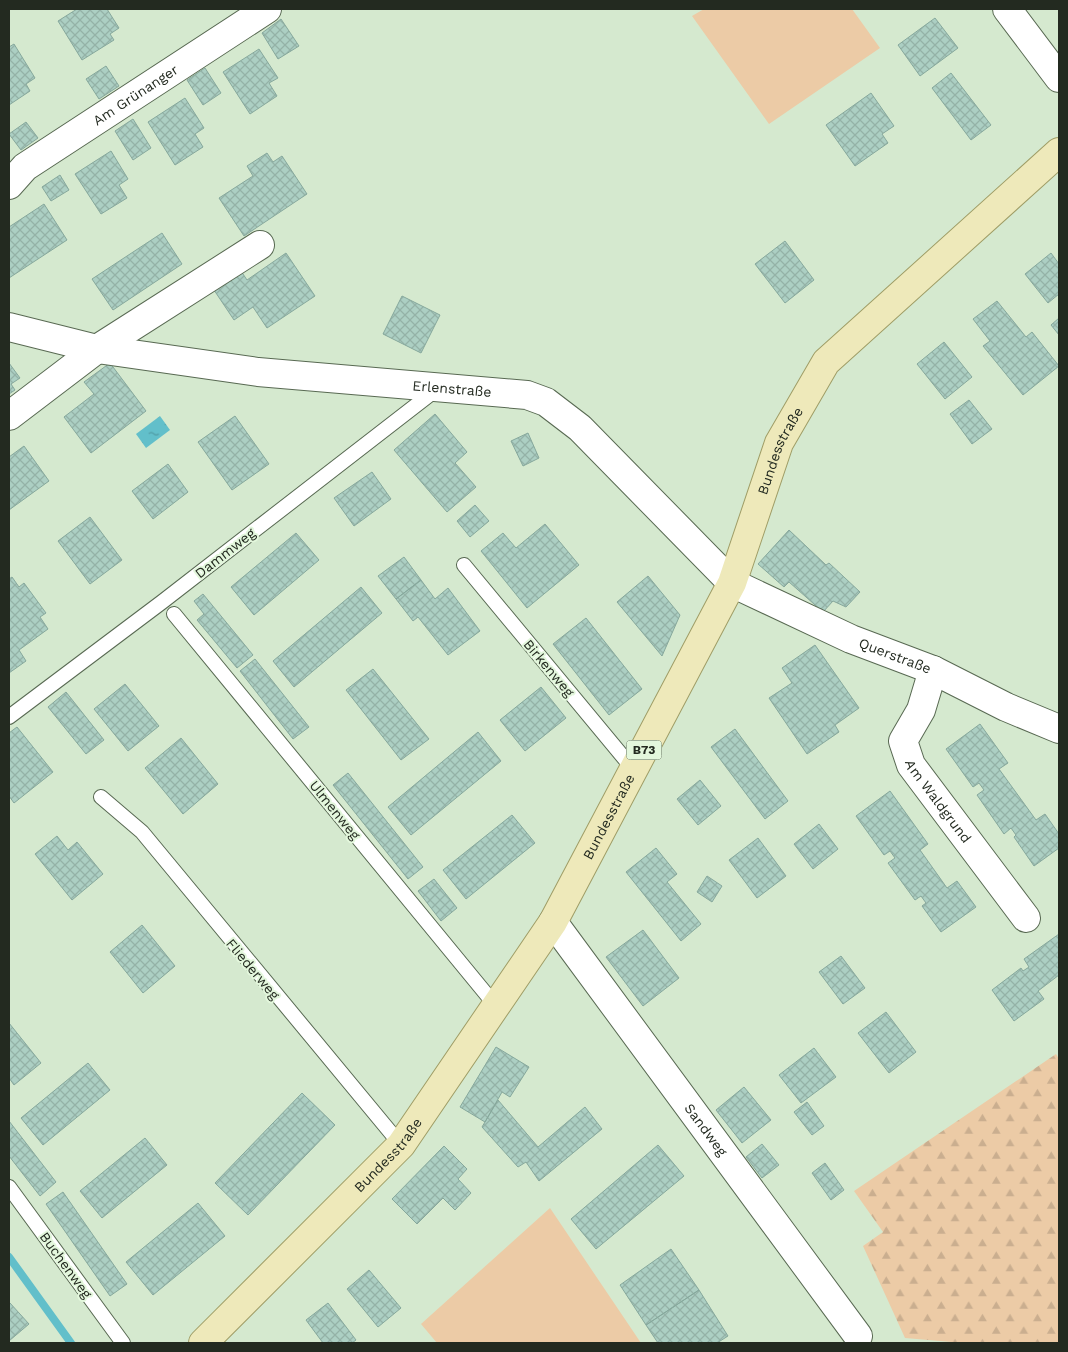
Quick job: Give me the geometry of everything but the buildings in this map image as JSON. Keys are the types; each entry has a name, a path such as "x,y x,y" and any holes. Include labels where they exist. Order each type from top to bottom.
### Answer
{"main road":[{"name":"Bundesstraße","path":"203,1343 401,1144 553,922 732,583 779,443 826,362 1059,152"}],"street":[{"name":"Am Grünanger","path":"9,184 25,167 267,9"},
{"path":"1007,9 1059,78"},
{"path":"9,416 97,349 260,245"},
{"name":"Erlenstraße","path":"9,327 97,349 258,372 527,395 537,398 565,414 732,583"},
{"name":"Querstraße","path":"732,583 851,638 933,670 1006,707 1059,729"},
{"name":"Am Waldgrund","path":"933,670 921,710 903,741 911,765 1026,918"},
{"name":"Sandweg","path":"553,922 858,1336"}],"lane":[{"name":"Dammweg","path":"9,717 162,602 440,387"},
{"name":"Birkenweg","path":"464,565 634,770"},
{"name":"Ulmenweg","path":"174,614 496,1006"},
{"name":"Fliederweg","path":"101,797 142,832 401,1144"},
{"name":"Buchenweg","path":"9,1187 123,1343"}],"green space":[{"path":"704,9 852,9 880,48 769,124 692,16"},
{"path":"1056,1054 1059,1059 1059,1343 963,1343 905,1338 863,1246 883,1232 854,1191"},
{"path":"550,1208 641,1343 437,1343 421,1324"}],"water":[{"path":"160,416 170,430 146,448 136,434"}],"waterway":[{"path":"9,1257 71,1343"}]}
